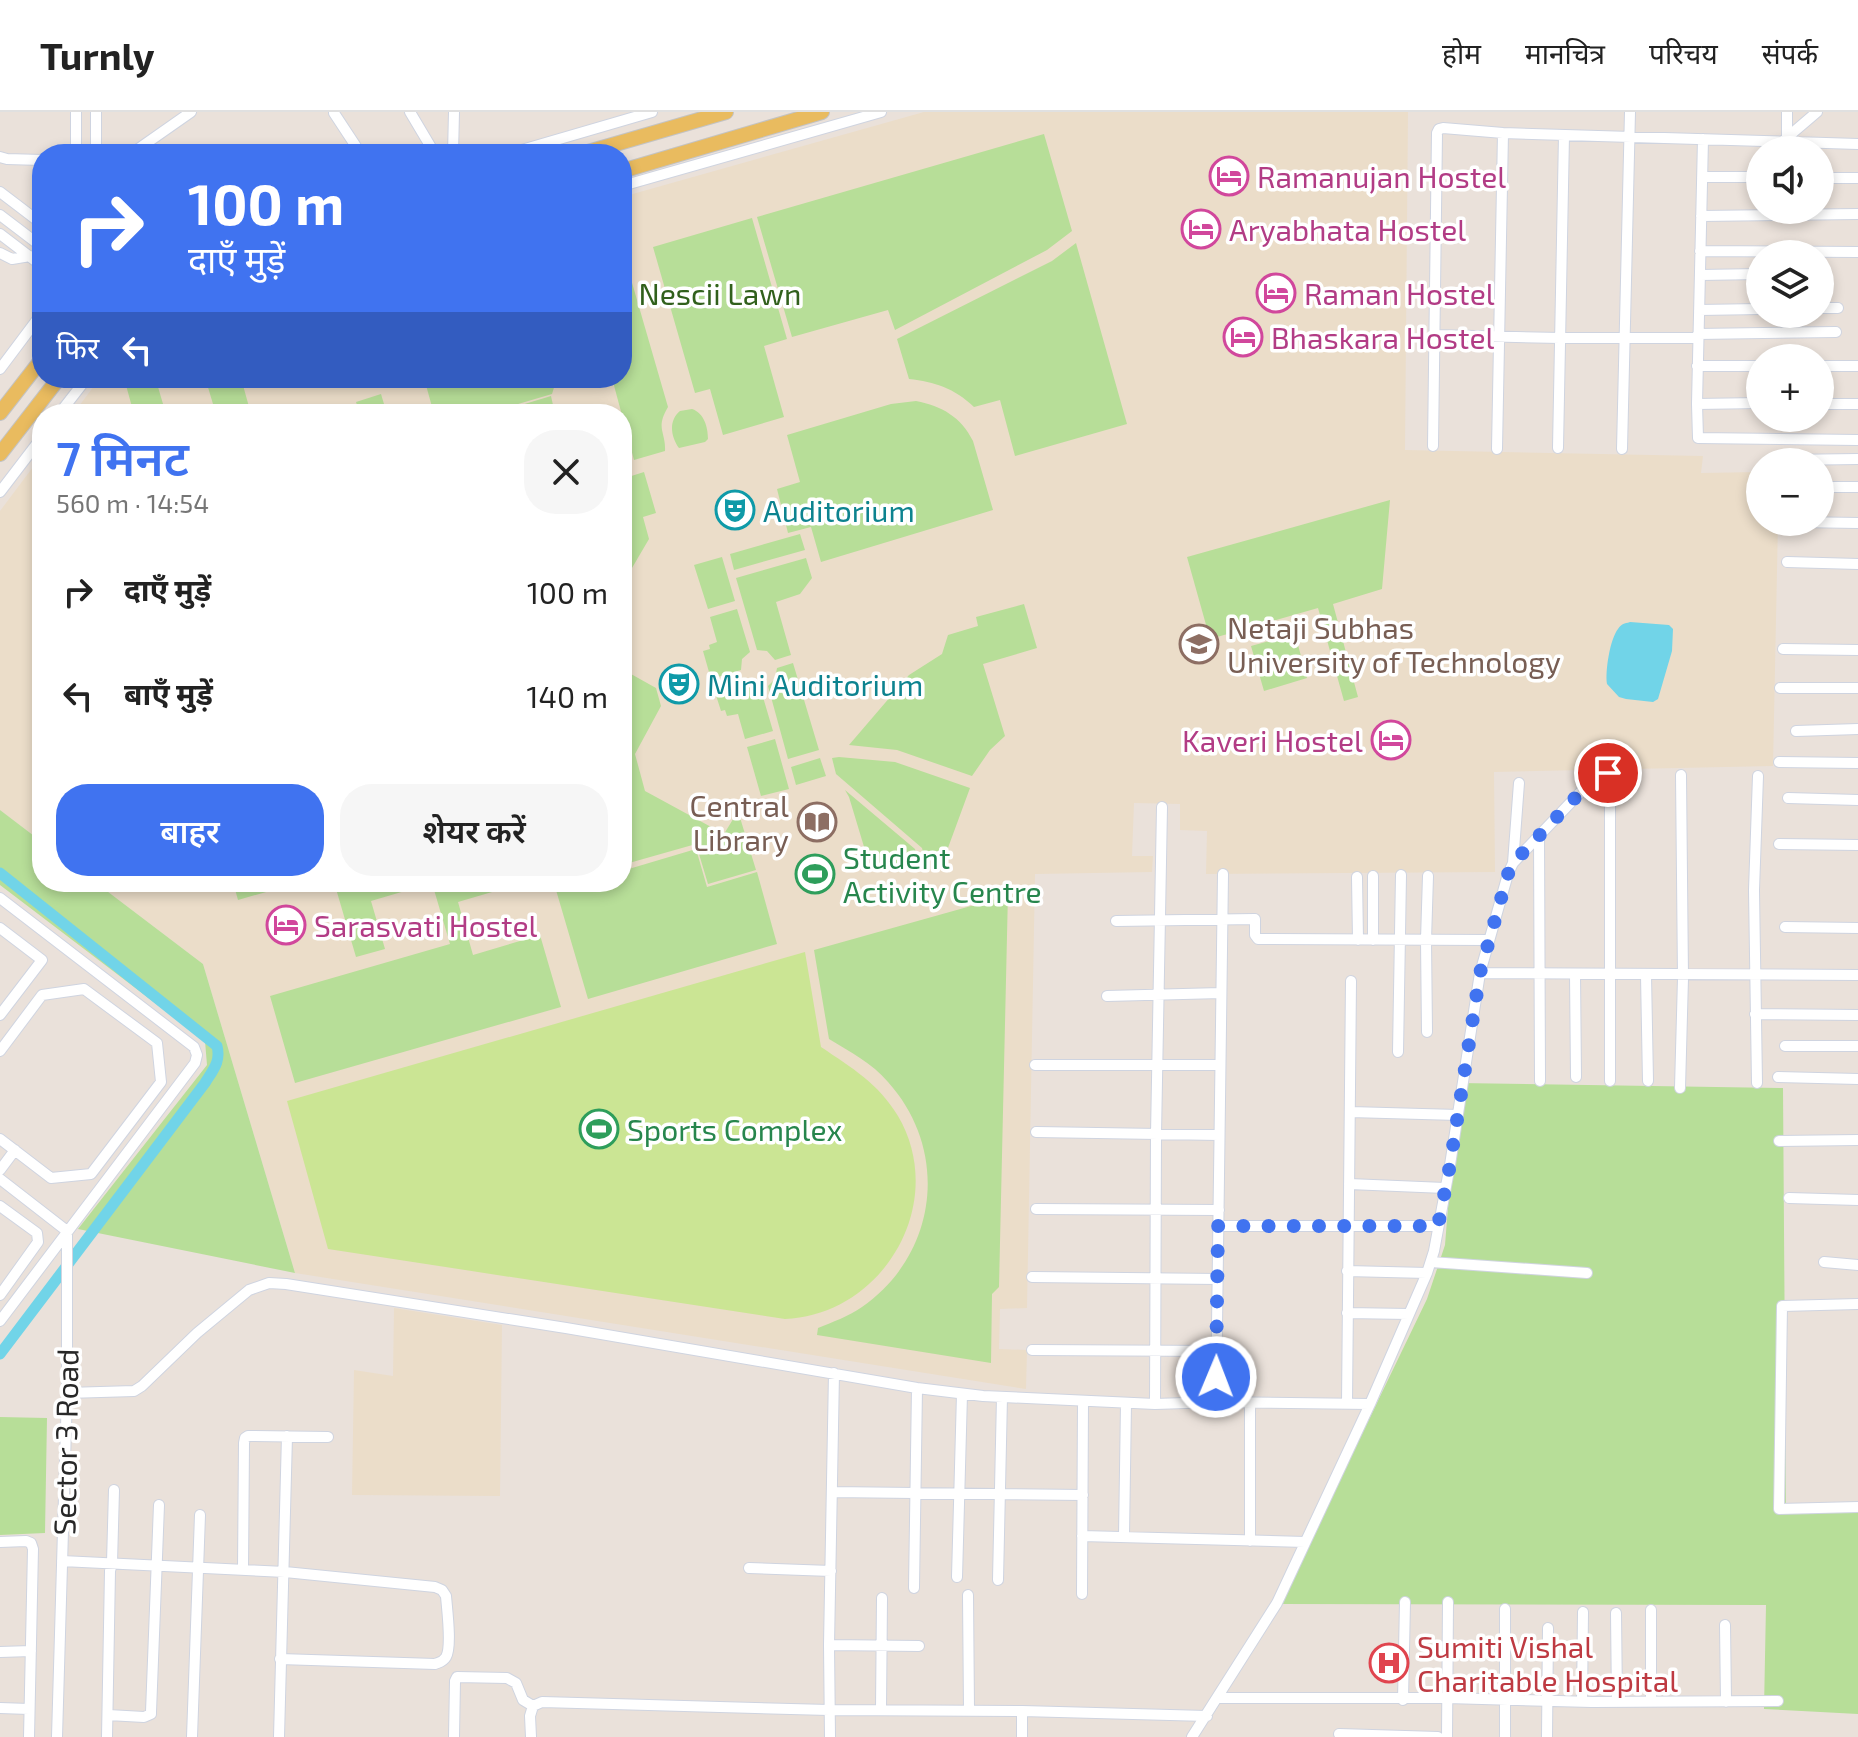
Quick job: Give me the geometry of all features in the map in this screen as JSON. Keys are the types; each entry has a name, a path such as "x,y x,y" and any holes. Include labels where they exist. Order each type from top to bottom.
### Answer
{"main road":[{"path":"616,144 726,112"},
{"path":"632,168 822,112"},
{"path":"0,413 32,372"},
{"path":"39,404 51,388"},
{"path":"0,454 32,413"}],"street":[{"path":"76,112 76,144"},
{"path":"96,112 96,144"},
{"path":"145,144 191,112"},
{"path":"335,112 355,144"},
{"path":"410,112 429,144"},
{"path":"453,144 454,112"},
{"path":"537,144 616,117 652,112"},
{"path":"632,183 881,112"},
{"path":"1622,449 1630,112"},
{"path":"1785,136 1787,112"},
{"path":"1790,136 1817,112"},
{"path":"1433,446 1439,129 1746,140"},
{"path":"1497,449 1503,133"},
{"path":"1558,448 1564,135"},
{"path":"1703,139 1698,438 1858,440"},
{"path":"1834,143 1858,144"},
{"path":"0,157 32,160"},
{"path":"1702,177 1746,177"},
{"path":"1834,178 1858,178"},
{"path":"0,192 32,213"},
{"path":"1701,216 1858,214"},
{"path":"0,215 32,239"},
{"path":"17,228 32,220"},
{"path":"0,234 30,256"},
{"path":"1700,251 1858,252"},
{"path":"0,253 12,259 30,256"},
{"path":"1700,275 1746,274"},
{"path":"1699,310 1746,309"},
{"path":"0,369 32,326"},
{"path":"1435,335 1625,338 1836,332"},
{"path":"1697,366 1746,366"},
{"path":"1834,366 1858,366"},
{"path":"67,404 79,388"},
{"path":"1697,404 1746,403"},
{"path":"1834,404 1858,404"},
{"path":"0,492 32,450"},
{"path":"1834,459 1858,459"},
{"path":"1834,487 1858,487"},
{"path":"1834,523 1858,523"},
{"path":"1787,562 1858,564"},
{"path":"1783,649 1858,650"},
{"path":"1780,688 1858,688"},
{"path":"1796,731 1858,729"},
{"path":"1779,762 1858,763"},
{"path":"1192,1737 1277,1603 1370,1404 1429,1268 1458,1115 1480,973 1508,874 1513,863 1539,834 1595,777 1604,772 1608,773 1610,783 1610,1081"},
{"path":"1680,1088 1683,975 1681,775"},
{"path":"1757,1083 1754,890 1758,776"},
{"path":"1513,863 1519,783"},
{"path":"1788,798 1858,800"},
{"path":"1155,1404 1162,807"},
{"path":"1539,834 1540,1081"},
{"path":"1779,844 1858,845"},
{"path":"1216,1402 1223,874"},
{"path":"1398,1052 1401,875"},
{"path":"1373,876 1373,940"},
{"path":"1427,1032 1428,876"},
{"path":"1357,877 1358,940"},
{"path":"0,898 194,1047 197,1055 195,1063 0,1321"},
{"path":"1116,921 1255,919 1258,939 1489,940"},
{"path":"1785,927 1858,928"},
{"path":"0,928 42,960 0,1015"},
{"path":"1480,973 1858,975"},
{"path":"1575,974 1576,1077"},
{"path":"1646,975 1648,1081"},
{"path":"1347,1404 1351,981"},
{"path":"0,1051 42,995 84,989 157,1043 161,1082 91,1174 51,1178 0,1139"},
{"path":"1107,996 1221,993"},
{"path":"1755,1014 1858,1015"},
{"path":"1785,1046 1858,1046"},
{"path":"1035,1065 1220,1065"},
{"path":"1778,1077 1858,1079"},
{"path":"1350,1112 1458,1115"},
{"path":"1036,1132 1219,1135"},
{"path":"1779,1141 1858,1140"},
{"path":"0,1170 15,1150"},
{"path":"0,1179 67,1231"},
{"path":"1349,1184 1445,1188"},
{"path":"1789,1198 1858,1200"},
{"path":"0,1206 37,1233 38,1242 0,1295"},
{"path":"1036,1209 1219,1210"},
{"path":"1218,1226 1438,1226"},
{"name":"Sector 3 Road","path":"57,1737 67,1393 67,1231"},
{"path":"1824,1262 1858,1265"},
{"path":"1347,1271 1429,1268 1587,1273"},
{"path":"1032,1277 1218,1279"},
{"path":"67,1393 134,1391 249,1290 269,1283 962,1394 1155,1404 1370,1404"},
{"path":"1858,1304 1782,1306 1779,1509 1858,1507"},
{"path":"1347,1313 1409,1314"},
{"path":"1032,1350 1217,1351"},
{"path":"830,1737 834,1373"},
{"path":"914,1588 917,1388"},
{"path":"957,1577 962,1394"},
{"path":"998,1580 1002,1397"},
{"path":"1082,1594 1083,1401"},
{"path":"1124,1537 1126,1403"},
{"path":"1250,1403 1250,1541"},
{"path":"243,1569 244,1443 248,1436 328,1437"},
{"path":"279,1737 287,1436"},
{"path":"107,1737 114,1490"},
{"path":"832,1492 1083,1495"},
{"path":"108,1715 144,1717 151,1714 159,1505"},
{"path":"192,1737 200,1515"},
{"path":"1082,1536 1305,1542"},
{"path":"0,1542 26,1541 31,1543 33,1549 29,1737"},
{"path":"62,1561 285,1572 420,1585 442,1590 446,1596 448,1655 443,1661 435,1664 280,1659"},
{"path":"749,1568 831,1571"},
{"path":"968,1595 969,1710"},
{"path":"881,1709 882,1598"},
{"path":"1403,1700 1405,1602"},
{"path":"1447,1737 1448,1602"},
{"path":"1505,1609 1505,1737"},
{"path":"1651,1610 1651,1702"},
{"path":"1582,1702 1583,1612"},
{"path":"1616,1613 1617,1702"},
{"path":"1725,1625 1726,1702"},
{"path":"1547,1737 1548,1628"},
{"path":"829,1645 919,1646"},
{"path":"0,1652 31,1651"},
{"path":"454,1737 457,1677 507,1678 516,1683 523,1700 533,1706"},
{"path":"1218,1698 1778,1701"},
{"path":"531,1737 533,1706 542,1702 1207,1716"},
{"path":"0,1708 29,1709"},
{"path":"1022,1711 1022,1737"},
{"path":"1339,1734 1438,1737"}],"shaded area":[{"name":"Netaji Subhas University of Technology","path":"924,112 1408,112 1405,450 1703,456 1701,473 1746,472 1746,536 1778,536 1773,766 1494,772 1495,872 1206,874 1207,831 1180,830 1180,804 1134,803 1132,856 1153,856 1152,872 1035,874 1027,1308 1000,1309 999,1349 1027,1350 1026,1389 295,1273 203,964 108,892 632,892 632,404 80,404 92,388 632,388 632,194"},
{"path":"32,468 32,834 0,810 0,511"},
{"path":"394,1308 502,1325 500,1496 352,1495 354,1370 393,1376"}],"green space":[{"path":"1044,134 1072,231 1047,250 895,330 888,310 792,337 757,217"},
{"name":"Nescii Lawn","path":"752,218 787,339 764,346 784,417 723,435 710,389 695,393 653,247"},
{"path":"1076,243 1127,424 1015,456 1000,400 974,407 944,387 909,379 897,339 1052,261"},
{"name":"Nescii Lawn","path":"632,283 668,407 662,425 665,451 634,460 632,404 619,404 615,388 632,388"},
{"path":"127,388 158,388 163,404 131,404"},
{"path":"208,388 244,388 248,404 213,404"},
{"path":"427,388 554,388 552,394 518,404 431,404"},
{"path":"381,394 384,404 357,404"},
{"path":"551,396 553,404 524,404"},
{"path":"916,401 950,414 963,425 973,441 993,510 821,562 811,527 788,533 777,489 800,482 787,435 891,404"},
{"path":"692,409 704,421 708,439 679,448 672,424 680,411"},
{"path":"644,472 656,513 643,517 649,539 632,568 632,476"},
{"path":"1390,500 1382,589 1333,604 1358,697 1344,701 1318,608 1210,639 1187,557"},
{"path":"800,534 805,550 734,570 730,554"},
{"path":"722,557 735,601 708,609 694,565"},
{"path":"806,558 812,578 800,594 776,602 791,655 775,660 767,651 757,650 736,578"},
{"path":"1024,604 1037,648 983,664 1005,736 990,750 972,776 897,750 849,745 909,675 942,654 948,635 978,626 976,617"},
{"path":"737,609 750,652 742,659 741,670 711,679 703,651 717,642 710,617"},
{"path":"1295,634 1307,678 1264,691 1251,646"},
{"path":"793,663 819,750 788,759 768,686 775,679 777,668"},
{"path":"632,675 656,688 661,706 635,754 645,791 724,834 738,811 756,870 708,884 696,844 632,862"},
{"path":"742,678 749,686 760,687 773,731 745,739 738,714 727,716 725,710 721,711 713,686"},
{"path":"775,739 789,789 761,796 747,747"},
{"path":"820,758 826,776 796,785 791,767"},
{"path":"832,758 895,762 970,788 945,856 925,860 922,848 836,774"},
{"path":"845,790 915,849 919,866 897,872 894,862 877,867 874,858 868,860"},
{"path":"0,810 32,834 32,892 108,892 203,964 295,1273 78,1229 207,1065 205,1041 0,885"},
{"path":"696,849 707,887 757,872 777,944 588,999 557,892 632,892 632,868"},
{"path":"236,892 266,892 238,900"},
{"path":"337,892 402,892 371,901 385,949 356,957"},
{"path":"435,892 492,892 458,902 473,955 540,935 561,1007 295,1083 270,996 450,944"},
{"path":"1008,892 999,1287 992,1294 991,1363 817,1335 818,1328 862,1307 887,1285 907,1259 920,1231 927,1200 927,1170 921,1139 908,1109 888,1082 868,1063 829,1039 814,950 996,899"},
{"name":"Sports Complex","path":"805,952 821,1047 864,1077 882,1094 898,1116 912,1150 916,1184 910,1217 897,1249 877,1276 851,1298 820,1313 785,1319 328,1249 287,1101"},
{"path":"1458,1083 1783,1088 1786,1509 1858,1509 1858,1714 1764,1709 1766,1605 1280,1604 1427,1299 1445,1245"},
{"path":"0,1417 47,1418 45,1533 0,1535"}],"water":[{"path":"1623,624 1669,625 1673,629 1672,651 1658,699 1653,702 1619,697 1607,684 1607,664 1615,634"}],"waterway":[{"path":"0,873 217,1046 218,1052 216,1066 205,1083 0,1354"}],"place":[{"name":"Ramanujan Hostel","path":"1229,176"},
{"name":"Aryabhata Hostel","path":"1201,229"},
{"name":"Raman Hostel","path":"1276,293"},
{"name":"Bhaskara Hostel","path":"1243,337"},
{"name":"Auditorium","path":"735,510"},
{"name":"Netaji Subhas University of Technology","path":"1199,644"},
{"name":"Mini Auditorium","path":"679,684"},
{"name":"Kaveri Hostel","path":"1391,740"},
{"name":"Central Library","path":"817,822"},
{"name":"Student Activity Centre","path":"815,874"},
{"name":"Sarasvati Hostel","path":"286,925"},
{"name":"Sports Complex","path":"599,1129"},
{"name":"Sumiti Vishal Charitable Hospital","path":"1389,1663"}],"route":[{"path":"1216,1377 1218,1226 1438,1226 1480,973 1508,874 1513,863 1539,834 1595,777 1608,773"}]}
